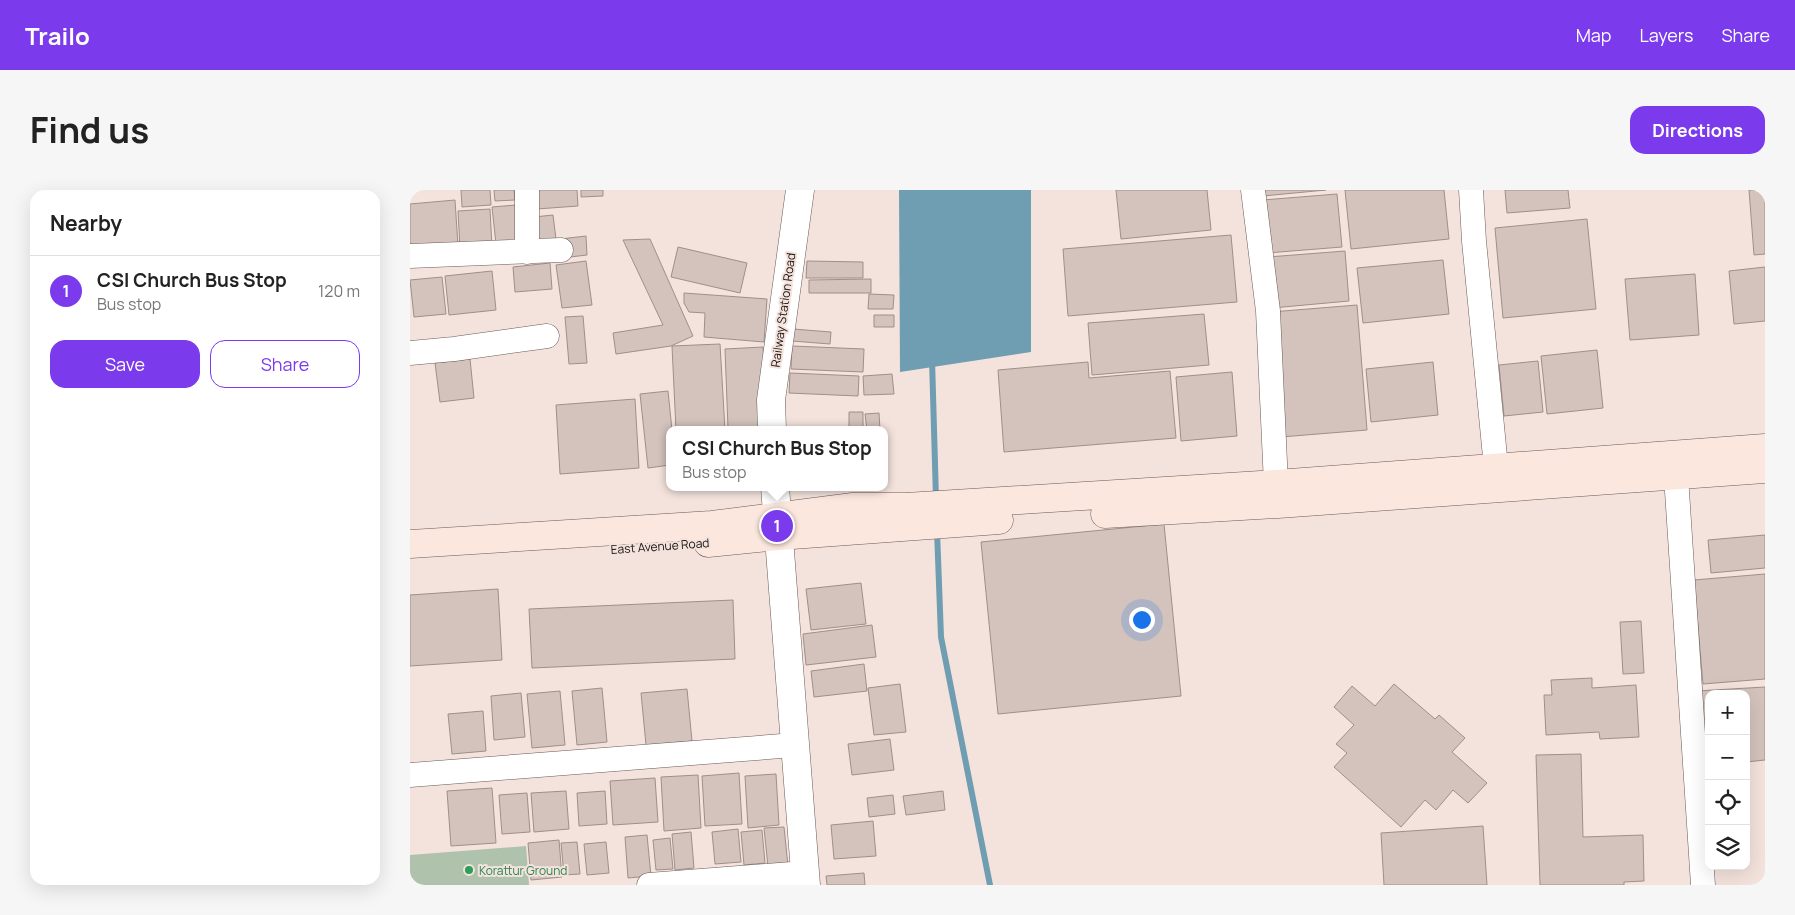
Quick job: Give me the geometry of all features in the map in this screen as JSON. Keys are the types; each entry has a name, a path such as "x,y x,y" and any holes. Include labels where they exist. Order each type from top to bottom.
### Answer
{"main road":[{"path":"987,511 1278,504 1676,465 1765,448"},
{"path":"987,511 1276,484 1496,467 1676,465 1765,469"},
{"name":"East Avenue Road","path":"410,544 712,525 777,526 987,511"},
{"name":"East Avenue Road","path":"410,562 724,542 777,526"}],"street":[{"path":"527,190 527,252"},
{"name":"Railway Station Road","path":"772,426 771,400 800,190"},
{"path":"1253,190 1268,311 1276,484"},
{"path":"1471,190 1474,241 1496,467"},
{"path":"410,256 561,250"},
{"path":"410,353 547,336"},
{"path":"1676,465 1703,885"},
{"path":"649,885 806,879 775,491"},
{"path":"410,775 795,745"}],"green space":[{"name":"Korattur Ground","path":"526,846 529,885 410,885 410,855"}],"water":[{"path":"899,190 1031,190 1031,352 900,372"}],"building":[{"path":"461,190 490,190 491,205 462,207"},
{"path":"494,190 514,190 515,200 495,201"},
{"path":"536,190 577,190 578,206 537,209"},
{"path":"581,190 603,190 603,196 581,197"},
{"path":"1116,190 1207,190 1211,230 1121,239"},
{"path":"1263,190 1326,190 1263,196"},
{"path":"1345,190 1444,190 1449,239 1351,249"},
{"path":"1505,190 1568,190 1570,208 1507,213"},
{"path":"1749,190 1765,190 1765,254 1754,255"},
{"path":"1337,194 1342,247 1267,253 1263,200"},
{"path":"455,200 458,246 410,250 410,204"},
{"path":"516,205 520,241 496,244 492,207"},
{"path":"490,209 492,247 460,249 458,211"},
{"path":"553,215 557,247 538,249 534,217"},
{"path":"1587,219 1596,309 1503,318 1495,228"},
{"path":"1231,235 1237,302 1068,316 1063,249"},
{"path":"586,236 587,255 562,258 560,239"},
{"path":"650,239 693,336 671,346 616,354 613,333 663,325 623,240"},
{"path":"678,247 747,263 740,293 671,277"},
{"path":"1345,251 1349,301 1272,308 1268,257"},
{"path":"1443,260 1449,314 1363,323 1357,268"},
{"path":"586,261 592,305 562,308 556,265"},
{"path":"807,261 863,262 863,278 806,278"},
{"path":"550,263 552,289 515,292 513,267"},
{"path":"1765,267 1765,321 1734,324 1729,271"},
{"path":"492,271 496,310 449,315 445,276"},
{"path":"1695,274 1699,335 1630,340 1625,279"},
{"path":"442,277 446,314 414,317 410,280"},
{"path":"871,279 871,293 809,293 809,280"},
{"path":"684,293 767,299 764,342 704,337 705,313 689,312 684,303"},
{"path":"869,294 894,295 893,309 868,309"},
{"path":"1357,305 1367,430 1281,437 1271,312"},
{"path":"1204,314 1209,365 1092,375 1088,323"},
{"path":"874,315 894,315 894,327 874,327"},
{"path":"583,316 587,363 569,364 565,317"},
{"path":"793,329 831,332 830,344 792,341"},
{"path":"720,344 725,426 676,426 672,346"},
{"path":"792,346 864,349 863,372 791,369"},
{"path":"763,347 767,426 728,426 725,349"},
{"path":"1597,350 1603,408 1547,414 1541,356"},
{"path":"470,359 474,398 440,402 435,363"},
{"path":"1538,361 1543,412 1504,416 1499,365"},
{"path":"1088,362 1089,378 1170,371 1176,438 1004,452 998,370"},
{"path":"1433,362 1438,415 1371,422 1366,369"},
{"path":"1232,372 1237,436 1181,441 1176,377"},
{"path":"790,373 859,376 858,396 789,393"},
{"path":"892,374 894,394 864,395 863,376"},
{"path":"668,391 672,426 666,426 666,466 648,468 640,394"},
{"path":"635,399 639,468 560,474 556,405"},
{"path":"849,412 863,412 863,426 849,426"},
{"path":"879,413 880,426 866,426 865,414"},
{"path":"1164,524 1181,696 998,714 981,542"},
{"path":"1765,535 1765,568 1711,573 1708,540"},
{"path":"1765,574 1765,679 1703,684 1694,580"},
{"path":"861,583 866,624 811,630 806,589"},
{"path":"498,589 502,660 410,666 410,595"},
{"path":"733,600 735,659 532,668 529,609"},
{"path":"1641,621 1644,673 1623,674 1620,622"},
{"path":"872,625 876,657 806,665 803,634"},
{"path":"864,664 867,691 814,697 811,671"},
{"path":"1592,678 1592,688 1636,685 1639,737 1600,739 1599,732 1546,735 1544,695 1552,695 1551,680"},
{"path":"900,684 906,732 874,735 868,688"},
{"path":"1394,684 1435,719 1439,715 1465,738 1452,752 1487,783 1468,803 1453,790 1436,810 1425,800 1401,827 1334,767 1347,753 1336,744 1354,725 1334,707 1352,686 1375,706"},
{"path":"1765,687 1765,760 1750,762 1750,690 1713,690"},
{"path":"602,688 607,742 577,745 572,691"},
{"path":"687,689 692,741 646,745 641,693"},
{"path":"1705,690 1705,764 1701,765 1696,691"},
{"path":"560,691 565,745 532,748 527,694"},
{"path":"521,693 525,737 494,740 491,696"},
{"path":"483,711 486,751 452,754 448,714"},
{"path":"890,739 894,770 852,775 848,744"},
{"path":"1581,754 1583,837 1643,835 1644,881 1624,882 1624,885 1540,885 1536,755"},
{"path":"739,773 742,824 705,826 702,776"},
{"path":"776,774 779,825 748,828 745,776"},
{"path":"698,775 701,828 664,831 661,777"},
{"path":"655,778 658,822 613,825 610,781"},
{"path":"492,788 496,843 451,846 447,791"},
{"path":"566,791 569,829 534,832 531,793"},
{"path":"605,791 607,824 579,826 577,793"},
{"path":"943,791 945,810 906,815 903,796"},
{"path":"527,793 530,832 502,834 499,795"},
{"path":"893,795 895,814 869,817 867,798"},
{"path":"873,821 876,856 834,859 831,825"},
{"path":"1483,826 1487,885 1384,885 1381,833"},
{"path":"784,827 788,866 768,867 764,828"},
{"path":"738,829 741,862 715,864 712,832"},
{"path":"762,830 765,863 744,865 741,832"},
{"path":"691,832 694,868 675,870 672,834"},
{"path":"647,835 651,876 628,878 625,837"},
{"path":"670,838 673,869 656,870 653,840"},
{"path":"559,840 562,877 531,880 528,843"},
{"path":"577,842 580,874 564,875 561,843"},
{"path":"606,842 609,873 587,875 584,844"},
{"path":"864,873 865,885 827,885 826,876"}],"waterway":[{"path":"932,359 936,499"},
{"path":"937,531 941,637 990,885"}],"place":[{"name":"CSI Church Bus Stop","path":"777,526"},
{"name":"Korattur Ground","path":"469,870"}]}
